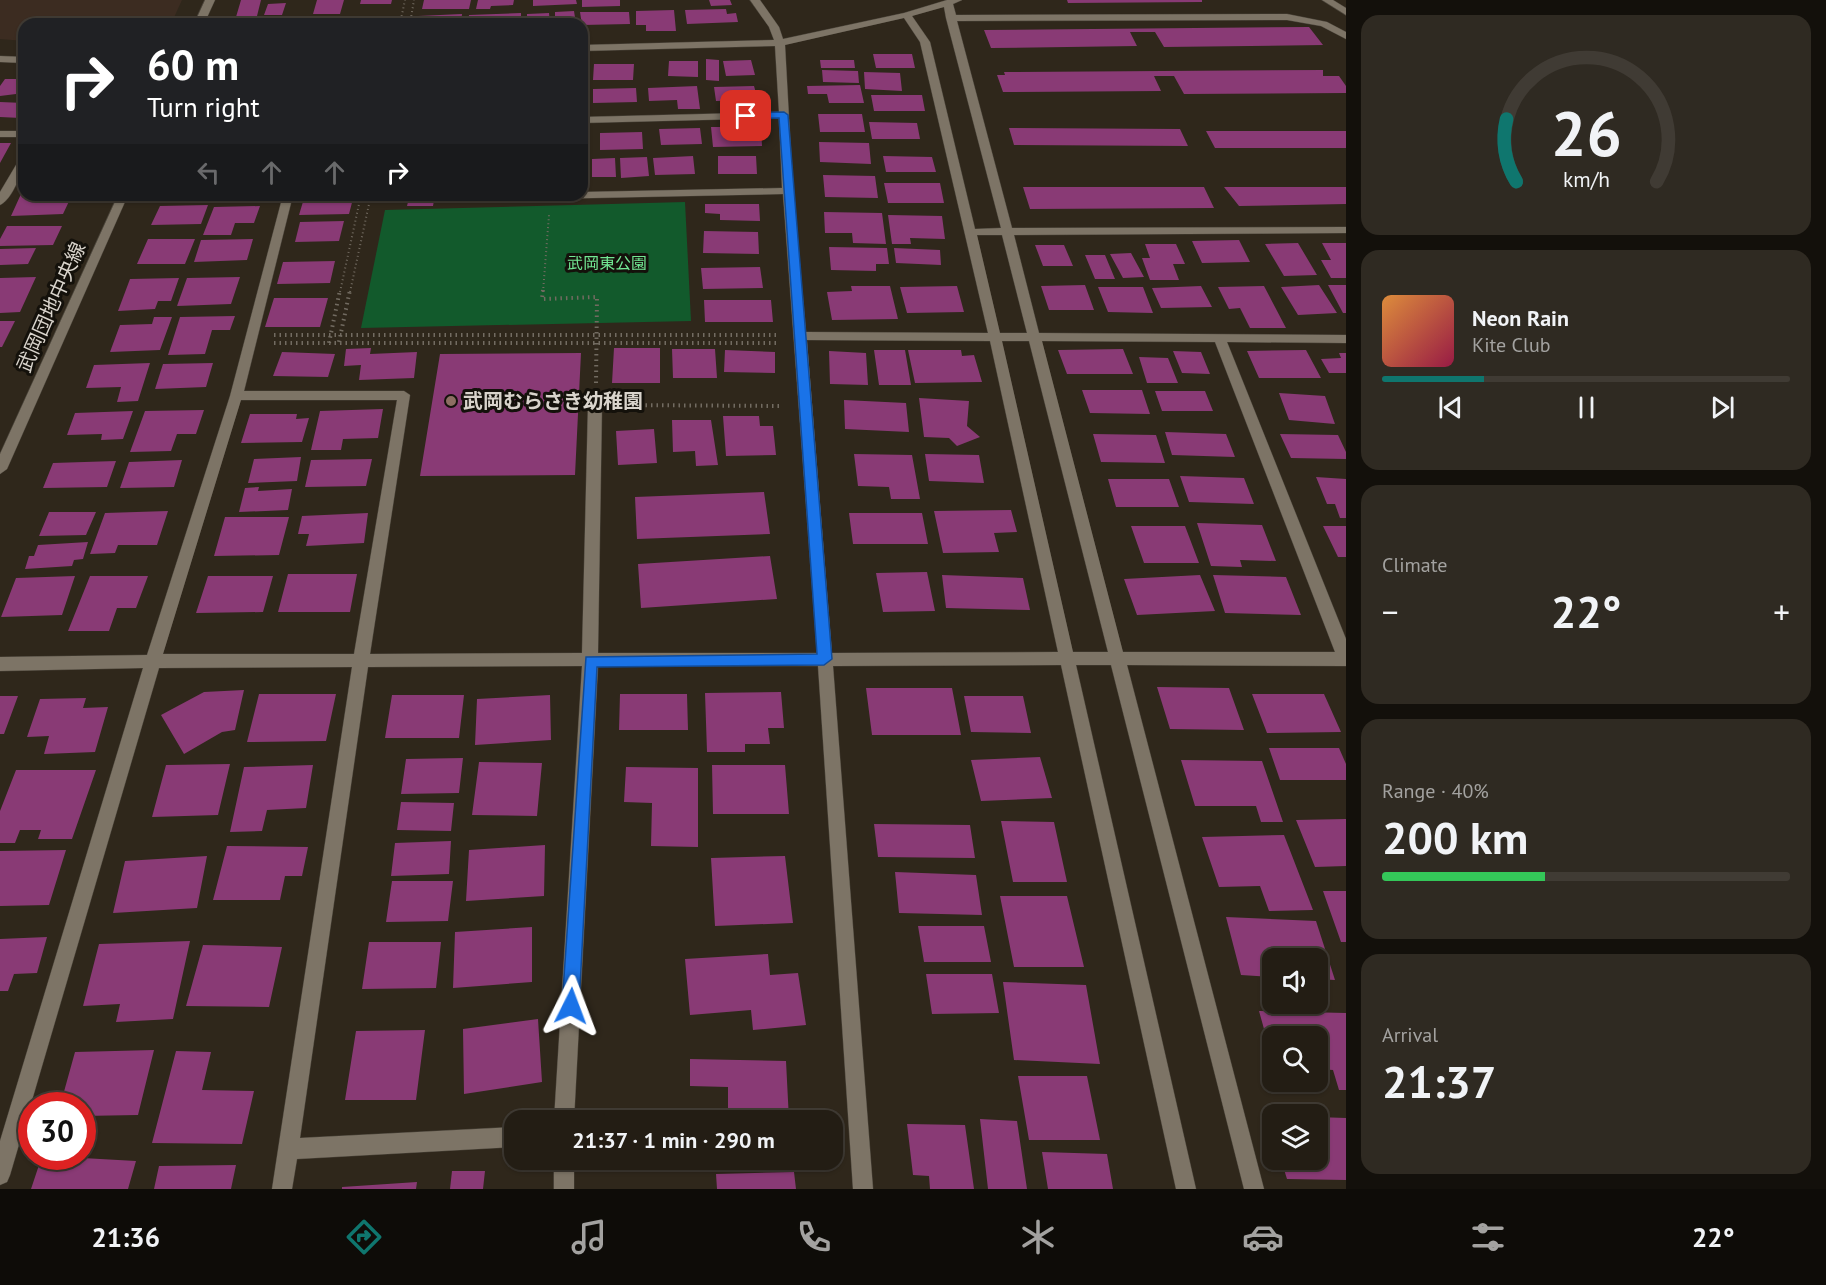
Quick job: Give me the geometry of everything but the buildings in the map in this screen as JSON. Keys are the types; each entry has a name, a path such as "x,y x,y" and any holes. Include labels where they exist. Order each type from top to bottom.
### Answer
{"street":[{"path":"202,18 210,0"},
{"path":"755,0 774,27 780,43 788,191 863,1189"},
{"path":"1327,0 1346,12"},
{"path":"588,48 780,43 952,7 1287,17 1324,24 1346,36"},
{"path":"952,7 1034,337 1254,1189"},
{"path":"906,15 925,42 995,337 1065,658 1186,1189"},
{"path":"0,59 18,60"},
{"path":"588,120 784,115"},
{"path":"0,134 18,134"},
{"path":"0,202 18,170"},
{"path":"588,195 788,191"},
{"name":"武岡団地中央線","path":"0,469 120,201"},
{"path":"0,1175 153,660 254,339 287,201"},
{"path":"969,232 1346,230"},
{"path":"800,336 1346,339"},
{"path":"0,664 153,660 361,662 1346,658 1219,338"},
{"path":"236,396 404,395 361,662 282,1189"},
{"path":"565,1110 591,661 595,405"},
{"path":"289,1149 504,1138"},
{"path":"564,1170 564,1189"}],"path":[{"path":"401,18 405,0"},
{"path":"411,18 414,0"},
{"path":"329,343 360,201"},
{"path":"339,342 370,201"},
{"path":"551,201 542,299 597,297 595,405 786,406"},
{"path":"254,339 266,335 781,335"},
{"path":"254,339 263,343 781,343"}],"shaded area":[{"path":"0,0 182,0 174,18 18,18 18,40 0,39"}],"green space":[{"name":"武岡東公園","path":"685,202 691,321 361,328 385,210"}],"place":[{"name":"武岡むらさき幼稚園","path":"451,401"}],"route":[{"path":"571,1006 591,661 824,659 784,115 746,116"}]}
